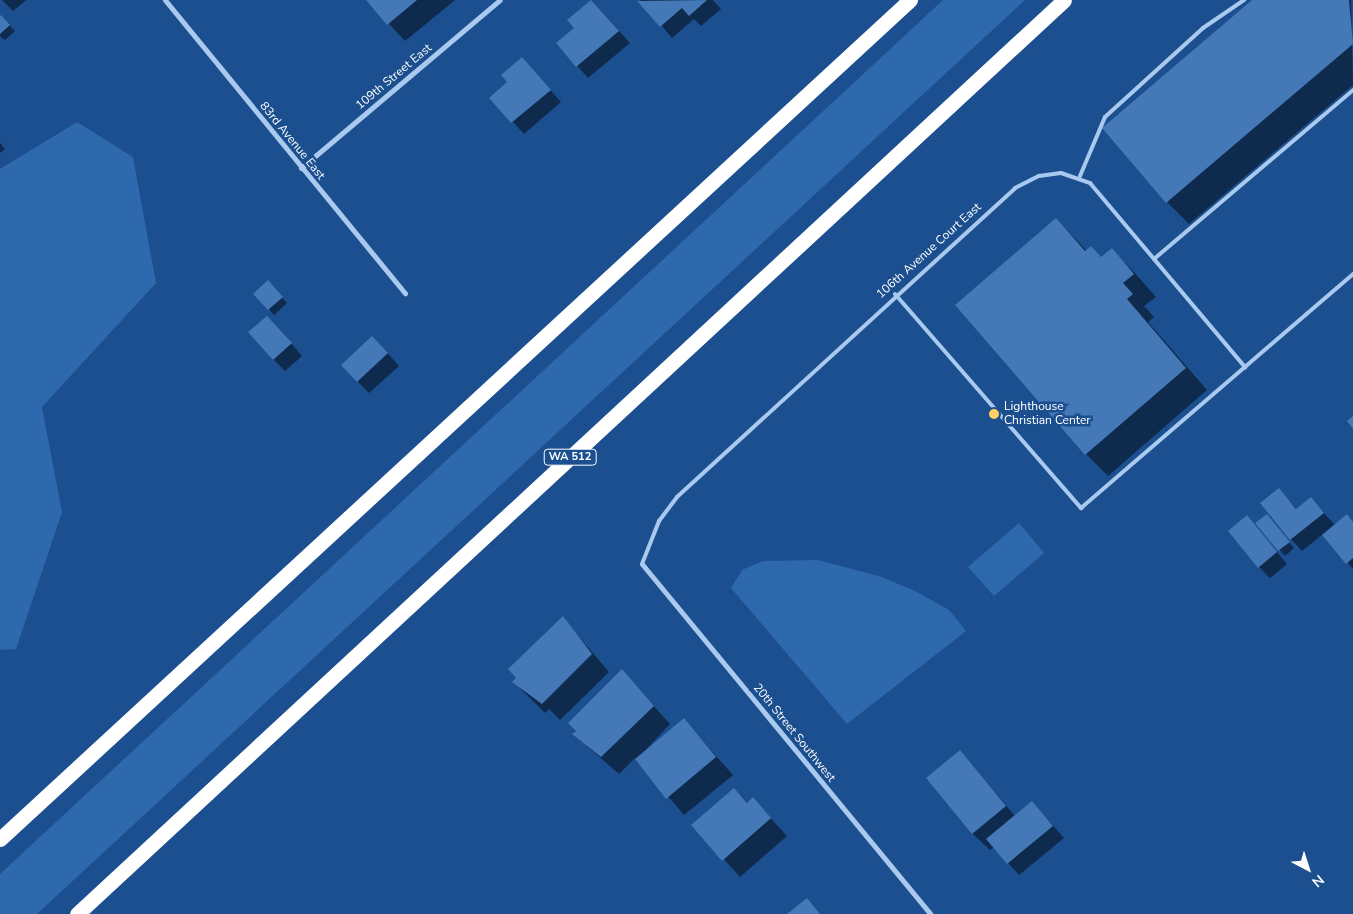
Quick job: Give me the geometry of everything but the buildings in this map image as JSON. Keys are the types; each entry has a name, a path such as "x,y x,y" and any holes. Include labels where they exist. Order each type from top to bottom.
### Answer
{"highway":[{"path":"0,840 910,0"},
{"name":"WA 512","path":"77,914 1064,0"}],"street":[{"name":"83rd Avenue East","path":"164,0 405,293"},
{"name":"109th Street East","path":"301,168 500,0"},
{"name":"20th Street Southwest","path":"642,564 931,914"}],"lane":[{"path":"1244,0 1203,28 1105,117 1080,176 1154,259 1245,367"},
{"path":"1154,259 1353,90"},
{"name":"106th Avenue Court East","path":"642,564 659,521 677,496 895,294 1024,182 1061,173 1080,176"},
{"path":"895,294 1081,508 1353,274"}],"shaded area":[{"path":"943,0 1025,0 37,914 0,914 0,874"},
{"path":"77,122 133,157 156,283 42,407 62,512 16,649 0,650 0,169"},
{"path":"1019,523 1044,553 994,596 968,567"},
{"path":"818,560 882,577 917,592 949,610 966,631 847,724 731,588 742,570 763,561"}],"place":[{"name":"Lighthouse Christian Center","path":"994,414"}]}
